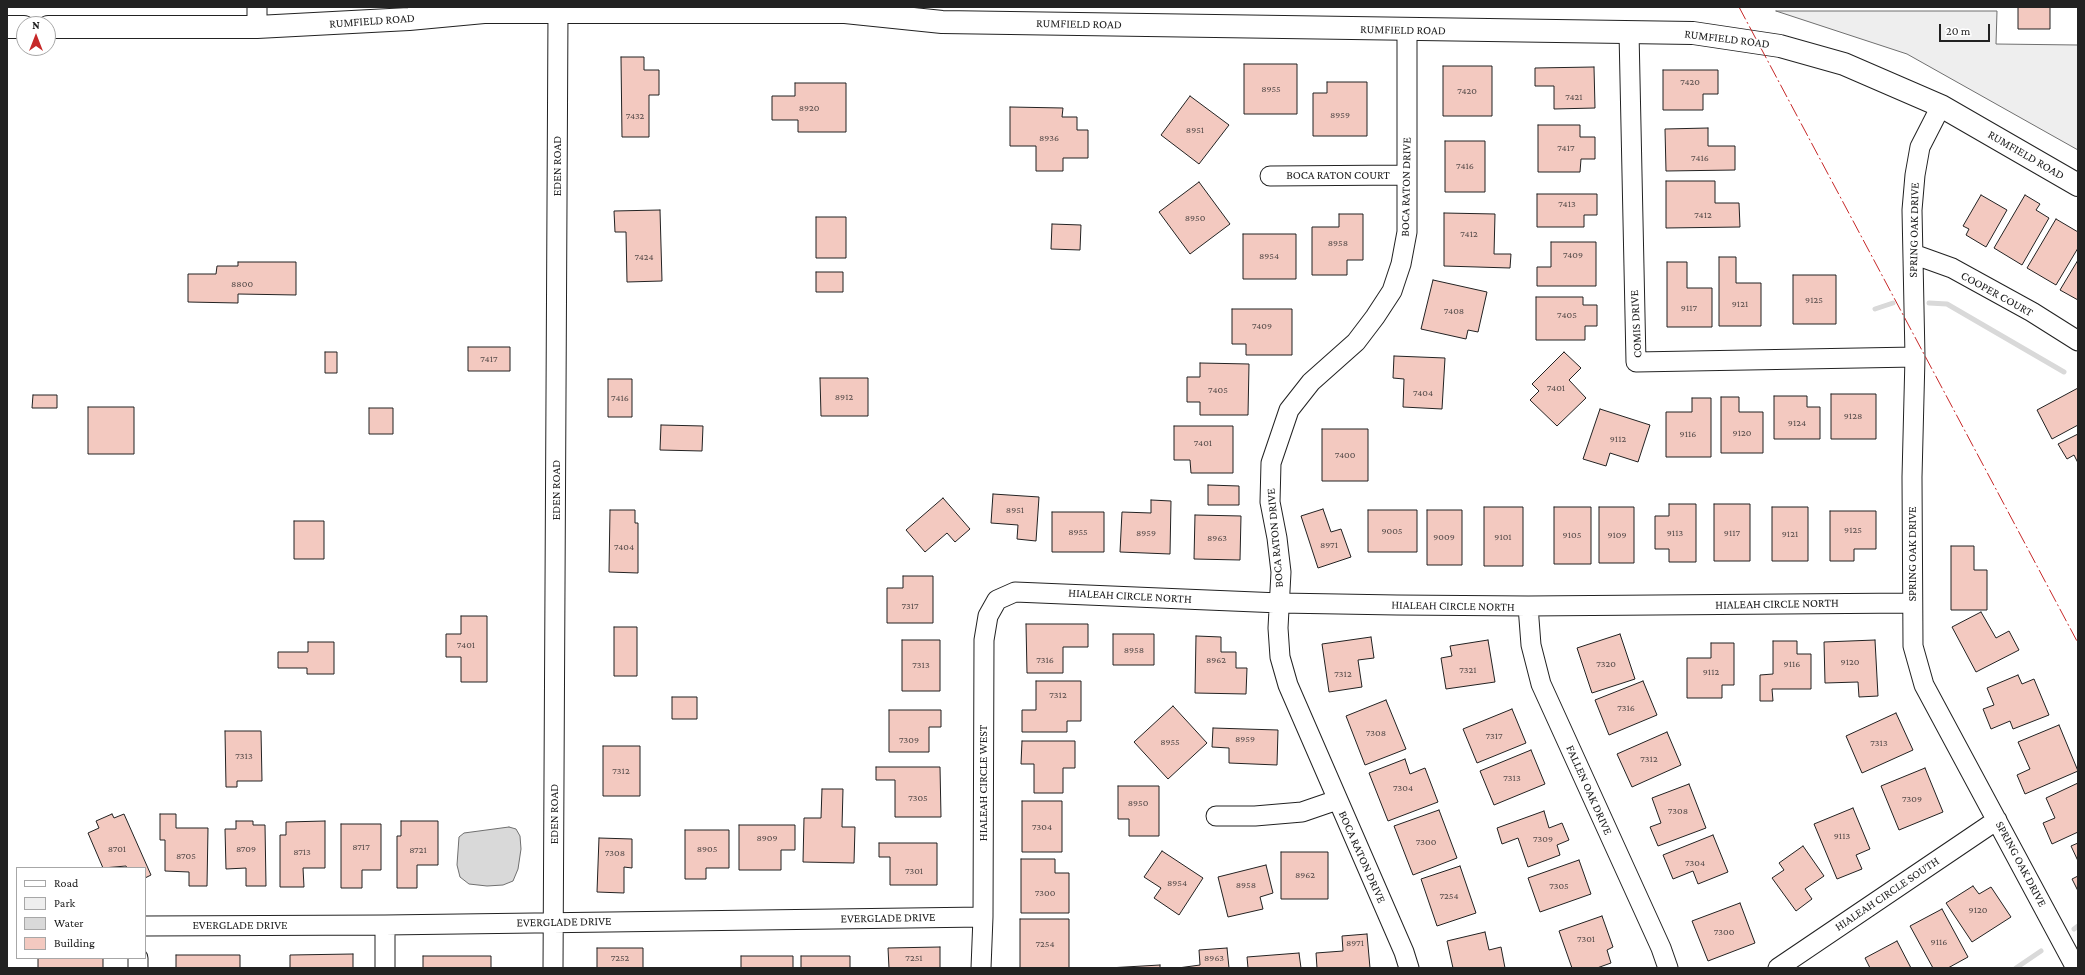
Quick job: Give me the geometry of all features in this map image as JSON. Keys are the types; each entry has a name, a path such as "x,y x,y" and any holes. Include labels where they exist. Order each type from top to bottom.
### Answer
{"main road":[{"name":"RUMFIELD ROAD","path":"56,27 257,17 394,20 484,12 845,12 942,22 1693,33 1780,46 1844,64 1941,106 2078,185"}],"street":[{"name":"EDEN ROAD","path":"553,968 558,12"},
{"name":"BOCA RATON DRIVE","path":"1407,30 1407,232 1401,264 1392,291 1356,342 1311,382 1289,410 1271,462 1270,502 1277,538 1281,572 1278,628 1280,657 1288,686 1404,952 1408,968"},
{"name":"COMIS DRIVE","path":"1629,32 1636,362 1915,357"},
{"name":"SPRING OAK DRIVE","path":"1941,106 1920,147 1915,175 1912,210 1915,357 1911,603 1913,646 1924,685 2076,968"},
{"name":"BOCA RATON COURT","path":"1270,176 1406,175"},
{"name":"COOPER COURT","path":"1913,254 1952,268 2032,312 2078,341"},
{"name":"HIALEAH CIRCLE NORTH","path":"998,600 1015,592 1046,592 1280,602 1528,606 1911,603"},
{"name":"HIALEAH CIRCLE WEST","path":"981,968 983,917 984,640 988,616 998,600"},
{"name":"FALLEN OAK DRIVE","path":"1528,606 1531,645 1541,684 1668,968"},
{"path":"1216,816 1255,816 1302,812 1337,800"},
{"name":"HIALEAH CIRCLE SOUTH","path":"1778,968 1997,820"},
{"name":"EVERGLADE DRIVE","path":"146,926 384,925 983,917"},
{"path":"384,925 385,968"}],"green space":[{"path":"1776,11 1997,11 1996,44 2078,45 2078,150 1907,54"}],"water":[{"path":"509,827 516,829 520,836 521,849 518,869 513,881 503,885 487,886 469,884 460,877 457,865 459,837 464,833"}],"building":[{"path":"2018,7 2050,7 2050,29 2018,29"},
{"path":"621,57 644,57 644,70 659,70 659,95 649,95 649,137 622,137"},
{"path":"1244,64 1297,64 1297,114 1244,114"},
{"path":"1443,66 1492,66 1492,116 1443,116"},
{"path":"1594,67 1595,108 1554,109 1554,86 1535,86 1535,68"},
{"path":"1663,70 1718,70 1718,94 1703,94 1703,110 1663,110"},
{"path":"1327,82 1367,82 1367,136 1313,136 1313,93 1327,93"},
{"path":"795,83 846,83 846,132 798,132 798,120 772,120 772,96 795,96"},
{"path":"1190,96 1229,125 1199,164 1161,135"},
{"path":"1010,107 1063,108 1062,117 1077,117 1077,130 1088,130 1088,158 1063,158 1063,171 1036,171 1036,146 1010,146"},
{"path":"1538,125 1580,125 1580,137 1595,137 1595,159 1581,159 1580,172 1538,172"},
{"path":"1708,128 1708,146 1735,146 1735,170 1666,171 1665,129"},
{"path":"1445,141 1485,141 1485,192 1445,192"},
{"path":"1666,181 1715,181 1715,203 1739,203 1740,227 1666,228"},
{"path":"1199,182 1230,224 1190,254 1159,212"},
{"path":"1537,194 1597,194 1597,215 1584,215 1584,227 1537,227"},
{"path":"1981,195 2007,210 1986,247 1966,235 1969,229 1963,226"},
{"path":"2025,195 2040,204 2036,210 2049,218 2022,265 1994,248"},
{"path":"660,210 662,281 627,282 626,232 615,232 614,211"},
{"path":"1444,213 1495,214 1494,254 1511,254 1510,268 1444,266"},
{"path":"1339,214 1363,214 1363,260 1347,260 1347,275 1312,275 1312,227 1339,227"},
{"path":"816,217 846,217 846,258 816,258"},
{"path":"2056,219 2078,232 2078,248 2056,285 2027,268"},
{"path":"1052,224 1081,225 1080,250 1051,249"},
{"path":"1243,234 1296,234 1296,279 1243,279"},
{"path":"1551,242 1596,242 1596,286 1537,286 1537,267 1551,267"},
{"path":"1719,257 1736,257 1736,283 1761,283 1761,326 1719,326"},
{"path":"2078,260 2078,300 2060,290"},
{"path":"238,262 296,262 296,295 238,294 238,303 188,302 188,274 216,274 217,266 238,266"},
{"path":"1667,262 1687,262 1687,288 1712,288 1712,327 1667,327"},
{"path":"816,272 843,272 843,292 816,292"},
{"path":"1793,275 1836,275 1836,324 1793,324"},
{"path":"1433,280 1487,292 1478,332 1468,330 1466,339 1421,329"},
{"path":"1536,297 1583,297 1583,305 1597,305 1597,326 1585,326 1585,340 1536,340"},
{"path":"1232,309 1292,309 1292,355 1246,355 1246,344 1232,344"},
{"path":"468,347 510,347 510,371 468,371"},
{"path":"325,352 337,352 337,373 325,373"},
{"path":"1564,352 1581,368 1569,380 1586,398 1557,426 1530,400 1539,391 1532,384"},
{"path":"1394,356 1445,358 1442,409 1403,407 1404,379 1393,378"},
{"path":"1200,363 1249,364 1248,415 1200,415 1200,402 1187,402 1187,377 1200,377"},
{"path":"820,378 868,378 868,416 821,416"},
{"path":"608,379 632,379 632,417 608,417"},
{"path":"2078,388 2078,425 2052,439 2037,410"},
{"path":"1831,394 1876,394 1876,439 1831,439"},
{"path":"33,395 57,395 57,408 32,408"},
{"path":"1774,396 1807,396 1807,407 1820,407 1820,439 1774,439"},
{"path":"1721,397 1739,397 1739,412 1763,412 1763,453 1721,453"},
{"path":"1692,398 1711,398 1711,457 1666,457 1666,412 1692,412"},
{"path":"88,407 134,407 134,454 88,454"},
{"path":"369,408 393,408 393,434 369,434"},
{"path":"1600,409 1650,425 1638,462 1610,453 1606,466 1583,459"},
{"path":"661,425 703,426 702,451 660,450"},
{"path":"1174,426 1233,426 1233,473 1191,473 1190,460 1174,460"},
{"path":"1322,429 1368,429 1368,481 1322,481"},
{"path":"2078,434 2078,463 2074,455 2067,459 2058,444"},
{"path":"1208,485 1239,486 1239,505 1208,505"},
{"path":"993,494 1039,497 1036,541 1017,539 1018,525 991,523"},
{"path":"943,498 970,529 955,542 947,533 925,552 906,530"},
{"path":"1151,500 1171,501 1170,554 1120,552 1122,512 1151,513"},
{"path":"1669,504 1696,504 1696,562 1669,562 1669,549 1655,549 1655,516 1669,516"},
{"path":"1714,504 1750,504 1750,561 1714,561"},
{"path":"1484,507 1523,507 1523,566 1484,566"},
{"path":"1554,507 1591,507 1591,564 1554,564"},
{"path":"1599,507 1634,507 1634,563 1599,563"},
{"path":"1772,507 1808,507 1808,561 1772,561"},
{"path":"1323,509 1331,532 1341,529 1351,557 1318,568 1301,516"},
{"path":"610,510 635,510 635,523 638,523 638,573 609,572"},
{"path":"1368,510 1417,510 1417,552 1368,552"},
{"path":"1427,510 1462,510 1462,565 1427,565"},
{"path":"1830,511 1876,511 1876,549 1854,549 1854,561 1830,561"},
{"path":"1052,512 1104,512 1104,552 1052,552"},
{"path":"1195,515 1241,516 1240,560 1194,559"},
{"path":"294,521 324,521 324,559 294,559"},
{"path":"1951,546 1974,546 1974,570 1987,570 1987,610 1951,610"},
{"path":"903,576 933,576 933,623 887,623 887,588 903,588"},
{"path":"1981,612 1996,638 2009,631 2019,650 1976,672 1952,627"},
{"path":"461,616 487,616 487,682 461,682 461,657 446,657 446,634 461,634"},
{"path":"1026,624 1088,624 1088,647 1063,647 1063,673 1027,673"},
{"path":"614,627 637,627 637,676 614,676"},
{"path":"1113,634 1154,634 1154,665 1113,665"},
{"path":"1620,634 1635,679 1592,693 1577,648"},
{"path":"1196,636 1221,637 1221,652 1236,652 1236,668 1247,668 1246,694 1195,693"},
{"path":"1371,637 1374,658 1358,660 1362,687 1329,692 1322,644"},
{"path":"902,640 940,640 940,691 902,691"},
{"path":"1488,640 1495,682 1446,689 1441,658 1452,656 1450,646"},
{"path":"1875,640 1878,696 1859,697 1858,682 1825,683 1824,642"},
{"path":"1773,641 1797,641 1797,654 1811,654 1811,689 1772,689 1773,701 1760,701 1760,675 1773,674"},
{"path":"308,642 334,642 334,674 307,674 307,668 278,668 278,652 308,652"},
{"path":"1711,643 1734,643 1734,685 1722,685 1722,698 1687,698 1687,658 1711,658"},
{"path":"2018,675 2022,684 2034,679 2049,715 2013,729 2010,721 1991,729 1983,709 1994,705 1987,688"},
{"path":"1036,681 1081,681 1081,721 1067,721 1067,732 1022,732 1022,710 1036,710"},
{"path":"1643,681 1657,715 1609,735 1595,700"},
{"path":"672,697 697,697 697,719 672,719"},
{"path":"1386,700 1406,749 1365,765 1346,716"},
{"path":"1173,706 1207,743 1168,779 1134,742"},
{"path":"1512,709 1526,743 1477,763 1463,729"},
{"path":"889,710 941,710 941,727 929,727 929,752 889,752"},
{"path":"1896,713 1913,750 1862,773 1846,736"},
{"path":"2059,725 2078,771 2025,794 2017,775 2030,769 2018,742"},
{"path":"1213,728 1278,730 1277,765 1229,763 1229,748 1212,747"},
{"path":"225,731 261,731 262,781 237,781 237,787 226,787"},
{"path":"1667,732 1681,765 1632,787 1617,754"},
{"path":"1022,741 1075,741 1075,768 1063,768 1063,793 1034,793 1034,764 1021,764"},
{"path":"603,746 640,746 640,796 603,796"},
{"path":"1531,750 1545,784 1494,805 1480,771"},
{"path":"1405,759 1410,774 1425,768 1438,802 1388,821 1369,773"},
{"path":"876,767 940,767 941,817 895,817 895,780 876,780"},
{"path":"1925,768 1943,812 1899,830 1881,786"},
{"path":"2078,783 2078,832 2052,844 2043,823 2055,818 2046,798"},
{"path":"1689,784 1706,828 1658,846 1650,827 1661,823 1652,798"},
{"path":"1118,786 1159,786 1159,836 1129,836 1129,819 1118,819"},
{"path":"822,789 843,789 842,827 855,827 854,863 803,862 804,818 821,818"},
{"path":"1022,801 1062,801 1062,852 1022,852"},
{"path":"1853,808 1870,849 1856,855 1862,869 1837,879 1814,824"},
{"path":"1439,810 1457,858 1413,875 1394,826"},
{"path":"1544,811 1549,828 1562,823 1569,840 1557,845 1560,855 1528,867 1518,838 1502,844 1497,828"},
{"path":"112,814 114,818 124,814 151,875 146,878 146,867 103,867 88,833 99,828 96,821"},
{"path":"160,814 176,814 176,828 208,828 207,886 189,886 189,872 165,871 165,840 160,840"},
{"path":"236,821 253,821 253,825 265,825 266,886 246,886 246,868 226,869 225,829 236,829"},
{"path":"325,821 325,868 303,868 304,887 280,887 280,835 286,835 286,822"},
{"path":"401,821 438,821 438,865 417,865 417,888 397,888 397,836 401,836"},
{"path":"341,824 381,824 381,870 362,870 362,888 341,888"},
{"path":"739,825 795,825 795,850 781,850 781,870 739,870"},
{"path":"685,830 729,830 729,868 706,868 706,879 685,879"},
{"path":"1713,835 1728,872 1698,884 1693,871 1673,879 1663,855"},
{"path":"599,838 632,839 632,868 624,867 624,893 597,892"},
{"path":"879,843 937,843 937,885 890,885 890,857 879,857"},
{"path":"2078,843 2078,861 2071,846"},
{"path":"1803,846 1824,876 1805,889 1812,899 1796,911 1772,878 1784,870 1779,863"},
{"path":"1162,851 1203,878 1179,915 1154,898 1161,888 1144,877"},
{"path":"1281,852 1328,852 1328,899 1281,899"},
{"path":"1021,859 1055,859 1055,873 1069,873 1069,913 1021,913"},
{"path":"1579,860 1591,894 1540,912 1528,878"},
{"path":"1266,865 1273,893 1260,897 1263,909 1228,917 1218,877"},
{"path":"1460,866 1476,913 1437,926 1421,879"},
{"path":"2078,876 2078,891 2072,879"},
{"path":"1973,886 1979,894 1991,887 2011,917 1972,942 1946,903"},
{"path":"1740,903 1755,943 1708,961 1692,921"},
{"path":"1942,909 1968,957 1948,968 1933,968 1910,926"},
{"path":"1602,916 1613,947 1607,950 1611,963 1597,968 1572,968 1559,931"},
{"path":"1020,919 1069,919 1069,968 1020,968"},
{"path":"1485,932 1489,950 1501,947 1505,968 1453,968 1447,941"},
{"path":"1367,934 1370,968 1317,968 1316,953 1343,951 1342,936"},
{"path":"1897,941 1911,968 1870,968 1865,958"},
{"path":"940,947 940,968 889,968 888,948"},
{"path":"597,948 643,948 643,968 597,968"},
{"path":"1227,948 1229,968 1178,968 1200,965 1199,950"},
{"path":"1299,953 1301,968 1248,968 1247,957"},
{"path":"353,954 353,968 290,968 290,955"},
{"path":"176,955 240,955 240,968 176,968"},
{"path":"423,956 491,956 491,968 423,968"},
{"path":"741,956 793,956 793,968 741,968"},
{"path":"801,956 850,956 850,968 801,968"},
{"path":"38,959 103,959 103,968 38,968"},
{"path":"1160,965 1160,968 1108,968"}],"waterway":[{"path":"1875,309 1893,303"},
{"path":"1929,303 1947,304 2064,372"},
{"path":"2074,929 2078,926"},
{"path":"2016,968 2041,951"}],"power":[{"path":"1739,7 2078,643"}]}
